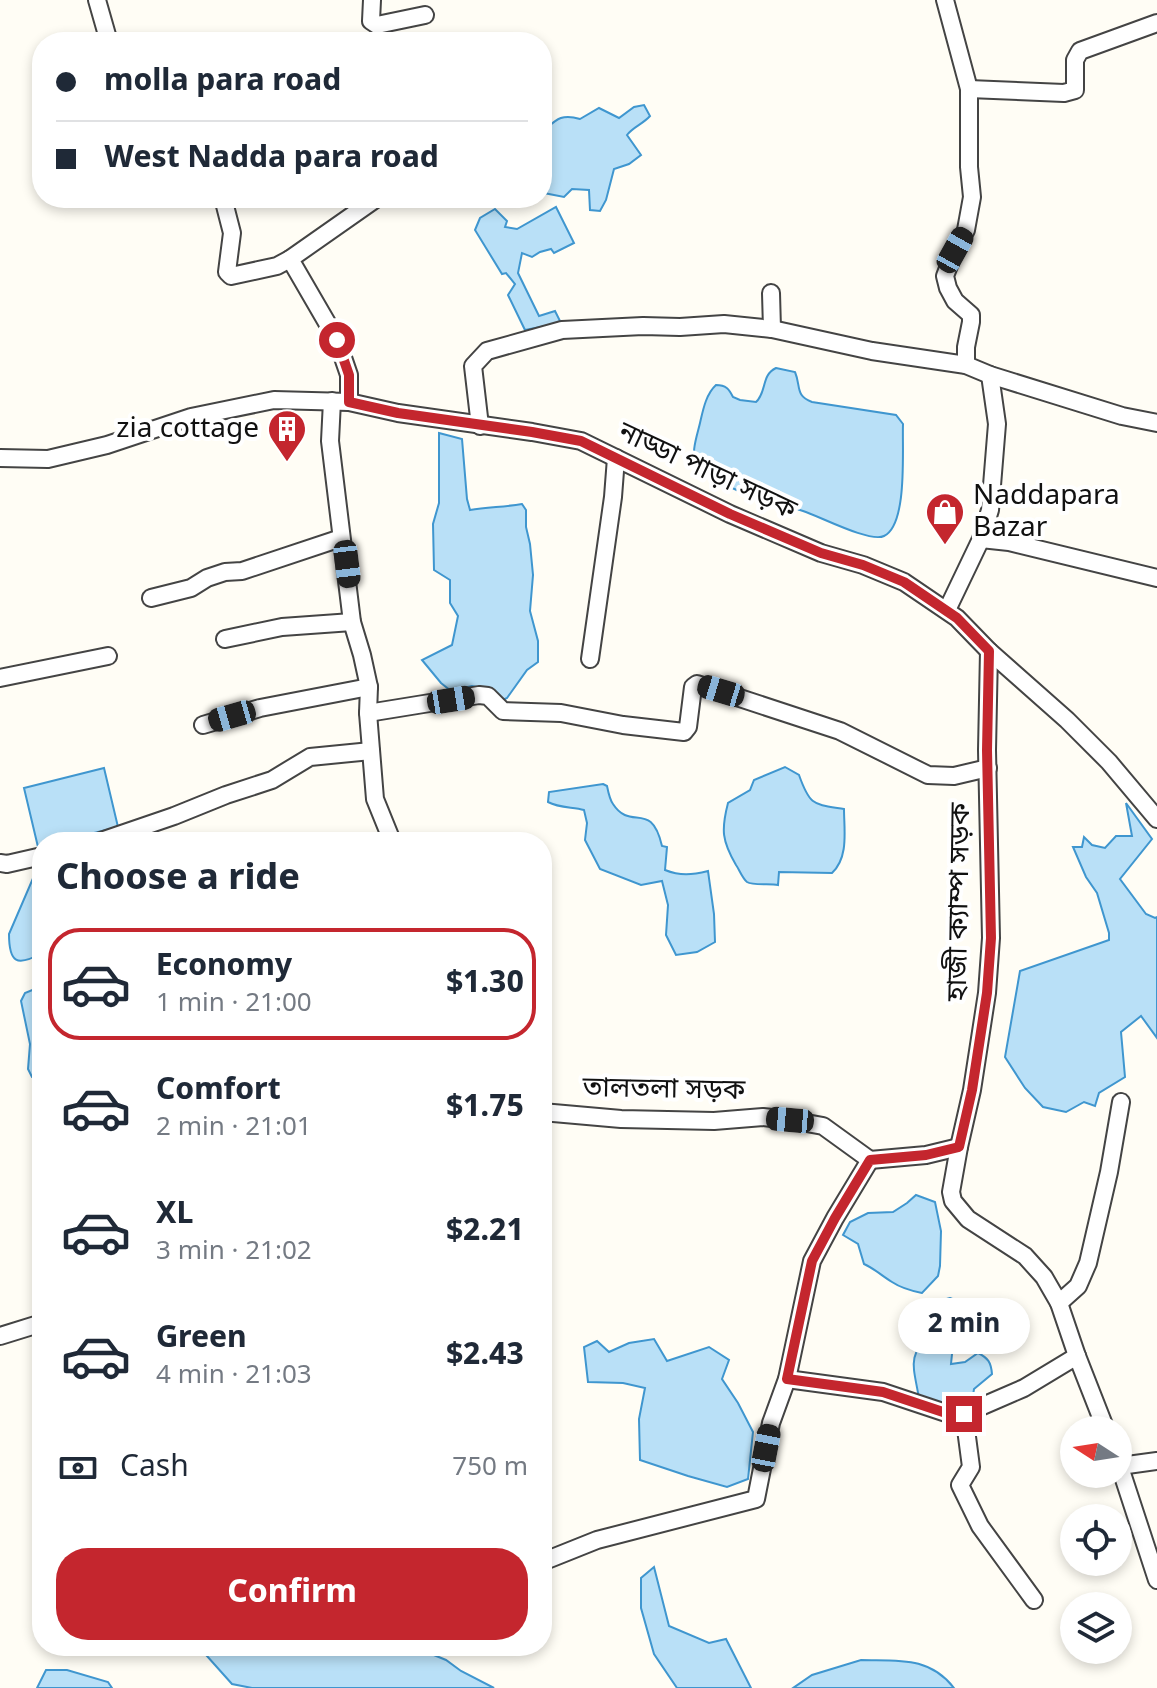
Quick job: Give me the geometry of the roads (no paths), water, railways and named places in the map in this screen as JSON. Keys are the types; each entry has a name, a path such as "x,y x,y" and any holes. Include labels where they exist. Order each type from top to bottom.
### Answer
{"street":[{"path":"97,0 106,32"},
{"path":"372,0 371,21 377,25 425,15"},
{"path":"945,0 969,89 972,197 966,230 945,276 955,301 971,315 966,365"},
{"path":"969,89 1064,93 1075,90 1075,60 1080,51 1157,23"},
{"path":"226,208 232,233 227,272 231,276 277,266 363,208"},
{"path":"290,259 337,340 349,375 330,441 352,622 369,687 375,799 388,832"},
{"path":"771,293 772,329"},
{"path":"480,426 473,366 487,351 562,330 724,324 772,329 872,351 966,365 1122,416 1157,423"},
{"path":"947,610 981,539 990,510 997,424 990,375"},
{"name":"নাড্ডা পাড়া সড়ক","path":"0,458 48,459 107,445 191,417 274,400 340,402 581,441 730,514 821,553 863,565 904,582 947,610 1067,720 1109,762 1157,819"},
{"path":"590,659 616,458"},
{"path":"151,598 191,588 225,572 242,571 341,538"},
{"path":"981,539 1009,542 1157,578"},
{"path":"225,639 282,627 352,622"},
{"name":"হাজী ক্যাম্প সড়ক","path":"989,651 991,938 987,993 972,1090 951,1192 953,1201 968,1219 1025,1256 1044,1277 1059,1303 1101,1416"},
{"path":"0,678 108,656"},
{"path":"368,713 479,695 488,696 503,711 561,713 684,732 688,727 693,687 697,684 840,731 928,775 954,776 988,768"},
{"path":"203,725 260,708 369,687"},
{"path":"127,832 272,780 310,757 371,751"},
{"path":"0,863 32,858"},
{"path":"1059,1303 1078,1286 1088,1263 1121,1102"},
{"name":"তালতলা সড়ক","path":"552,1113 621,1119 714,1121 763,1117 790,1120 823,1126 870,1160"},
{"path":"552,1558 597,1540 756,1499 771,1423 787,1379 812,1261 835,1218 870,1160 926,1155 959,1147"},
{"path":"0,1336 32,1327"},
{"path":"787,1379 883,1392 949,1414 964,1414 1024,1388 1077,1356"},
{"path":"964,1414 971,1467 960,1485 980,1526 1034,1600"},
{"path":"1132,1463 1157,1461"},
{"path":"1127,1488 1157,1580"}],"water":[{"path":"644,105 650,116 627,135 641,155 629,164 614,169 600,211 590,210 589,190 572,189 564,197 552,195 552,124 563,117 580,119 599,108 619,118 634,107"},
{"path":"556,207 574,243 554,253 551,249 532,257 522,253 518,273 539,316 555,311 561,323 525,330 508,295 515,284 506,273 502,274 475,230 480,218 495,209 507,221 505,227 517,229"},
{"path":"776,368 795,372 801,394 807,400 896,415 903,424 900,502 892,529 884,536 868,536 803,511 760,500 718,481 697,465 694,456 696,439 705,402 716,385 740,400 756,402 768,375"},
{"path":"439,433 462,439 470,510 522,504 526,510 533,575 530,611 538,641 538,662 527,670 507,698 499,702 487,689 472,686 451,691 422,660 452,645 458,616 450,603 450,580 434,570 433,524 439,503"},
{"path":"785,767 799,775 806,793 814,802 844,809 841,859 832,873 779,872 778,885 750,883 742,876 725,842 724,821 728,803 750,790 754,780"},
{"path":"104,768 118,827 98,832 34,832 24,788"},
{"path":"603,784 620,812 646,819 652,824 662,846 667,847 665,870 686,874 708,871 715,942 697,952 676,955 666,935 668,905 662,881 641,885 600,869 585,840 587,823 584,810 548,802 549,792"},
{"path":"1126,803 1152,839 1120,879 1146,914 1157,917 1157,1038 1141,1016 1121,1032 1125,1077 1099,1093 1095,1106 1084,1102 1066,1112 1043,1107 1025,1088 1005,1057 1020,971 1109,940 1097,893 1073,847 1082,847 1084,837 1092,845 1105,848 1116,836 1132,836"},
{"path":"32,881 32,957 16,960 11,951 9,934"},
{"path":"32,990 32,1077 28,1069 30,1044 21,1001 25,993"},
{"path":"916,1195 935,1202 941,1231 938,1276 922,1293 899,1286 864,1264 858,1244 843,1235 850,1222 868,1213 893,1212"},
{"path":"950,1298 964,1307 968,1324 948,1342 951,1364 965,1362 978,1353 988,1361 992,1374 974,1389 973,1395 979,1405 963,1413 919,1398 914,1369 915,1354 932,1330 931,1308"},
{"path":"654,1339 667,1361 709,1347 729,1360 722,1379 753,1432 748,1479 727,1487 640,1460 639,1419 645,1388 623,1383 588,1382 584,1347 597,1341 609,1352 629,1343"},
{"path":"654,1567 669,1626 709,1643 726,1639 751,1688 677,1688 654,1654 641,1608 641,1578"},
{"path":"207,1656 436,1656 494,1688 252,1688 232,1684"},
{"path":"861,1660 923,1665 934,1670 954,1688 793,1688 812,1675"},
{"path":"46,1670 67,1670 108,1682 112,1688 37,1688"}],"place":[{"name":"zia cottage","path":"287,463"},
{"name":"Naddapara Bazar","path":"945,546"}]}
